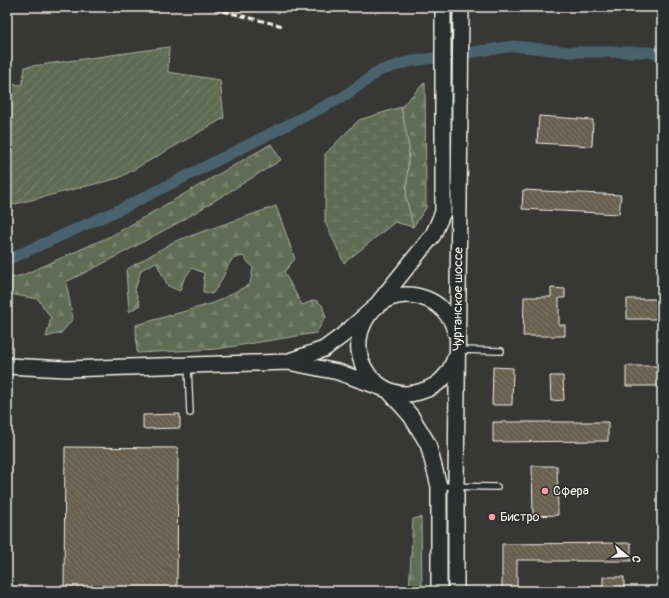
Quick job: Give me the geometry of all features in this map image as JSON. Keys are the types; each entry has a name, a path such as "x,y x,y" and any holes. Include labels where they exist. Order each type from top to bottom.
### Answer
{"street":[{"path":"439,591 439,486 428,444 411,416 388,390 374,380 364,367 359,352 359,335 365,319 433,235 443,212 443,7"},
{"name":"Чуртанское шоссе","path":"456,591 461,7"},
{"path":"7,366 66,369 288,362 338,372 388,390 404,394 420,392 435,386 447,374 455,360 457,347 454,328 447,314 435,303 420,296 404,295 389,298 375,307 343,336 324,349 288,362"}],"lane":[{"path":"457,347 501,351"},
{"path":"188,366 190,413"},
{"path":"439,486 496,487"}],"green space":[{"path":"169,47 168,72 220,80 224,118 119,178 7,206 7,84 22,85 25,67"},
{"path":"425,82 426,208 413,227 406,197 409,148 401,107"},
{"path":"401,107 409,148 406,197 413,227 395,222 344,263 325,222 325,154 359,120"},
{"path":"271,144 281,160 183,220 66,282 73,319 61,333 46,337 51,318 38,299 10,294 7,296 7,279 23,275 113,235"},
{"path":"276,206 295,259 284,272 302,305 315,300 322,305 326,317 316,333 217,349 137,353 136,325 214,303 250,284 253,268 243,256 232,259 218,286 212,294 203,292 204,273 192,268 184,279 180,291 168,286 156,262 141,270 135,290 140,305 129,312 126,270 173,242"},
{"path":"421,517 422,591 409,591 413,519"}],"building":[{"path":"539,116 593,120 592,146 537,143"},
{"path":"523,190 621,195 619,214 522,209"},
{"path":"551,288 565,289 565,298 559,298 559,325 565,325 565,336 523,336 524,297 551,297"},
{"path":"627,299 662,299 662,319 627,319"},
{"path":"626,366 662,366 662,386 626,386"},
{"path":"493,367 513,368 512,405 492,405"},
{"path":"550,376 563,376 564,400 551,401"},
{"path":"180,414 180,428 143,429 143,415"},
{"path":"493,422 608,422 608,441 493,442"},
{"path":"65,447 178,448 177,591 64,591"},
{"name":"Сфера","path":"532,466 557,466 558,515 533,516"},
{"path":"631,543 631,561 517,560 517,591 502,591 502,544"},
{"path":"603,577 624,577 624,591 603,591"}],"waterway":[{"path":"7,260 125,207 343,97 379,71 407,62 514,46 570,52 648,52 662,54"}],"railway":[{"path":"206,7 283,26"}],"place":[{"name":"Сфера","path":"545,491"},
{"name":"Бистро","path":"492,517"}]}
